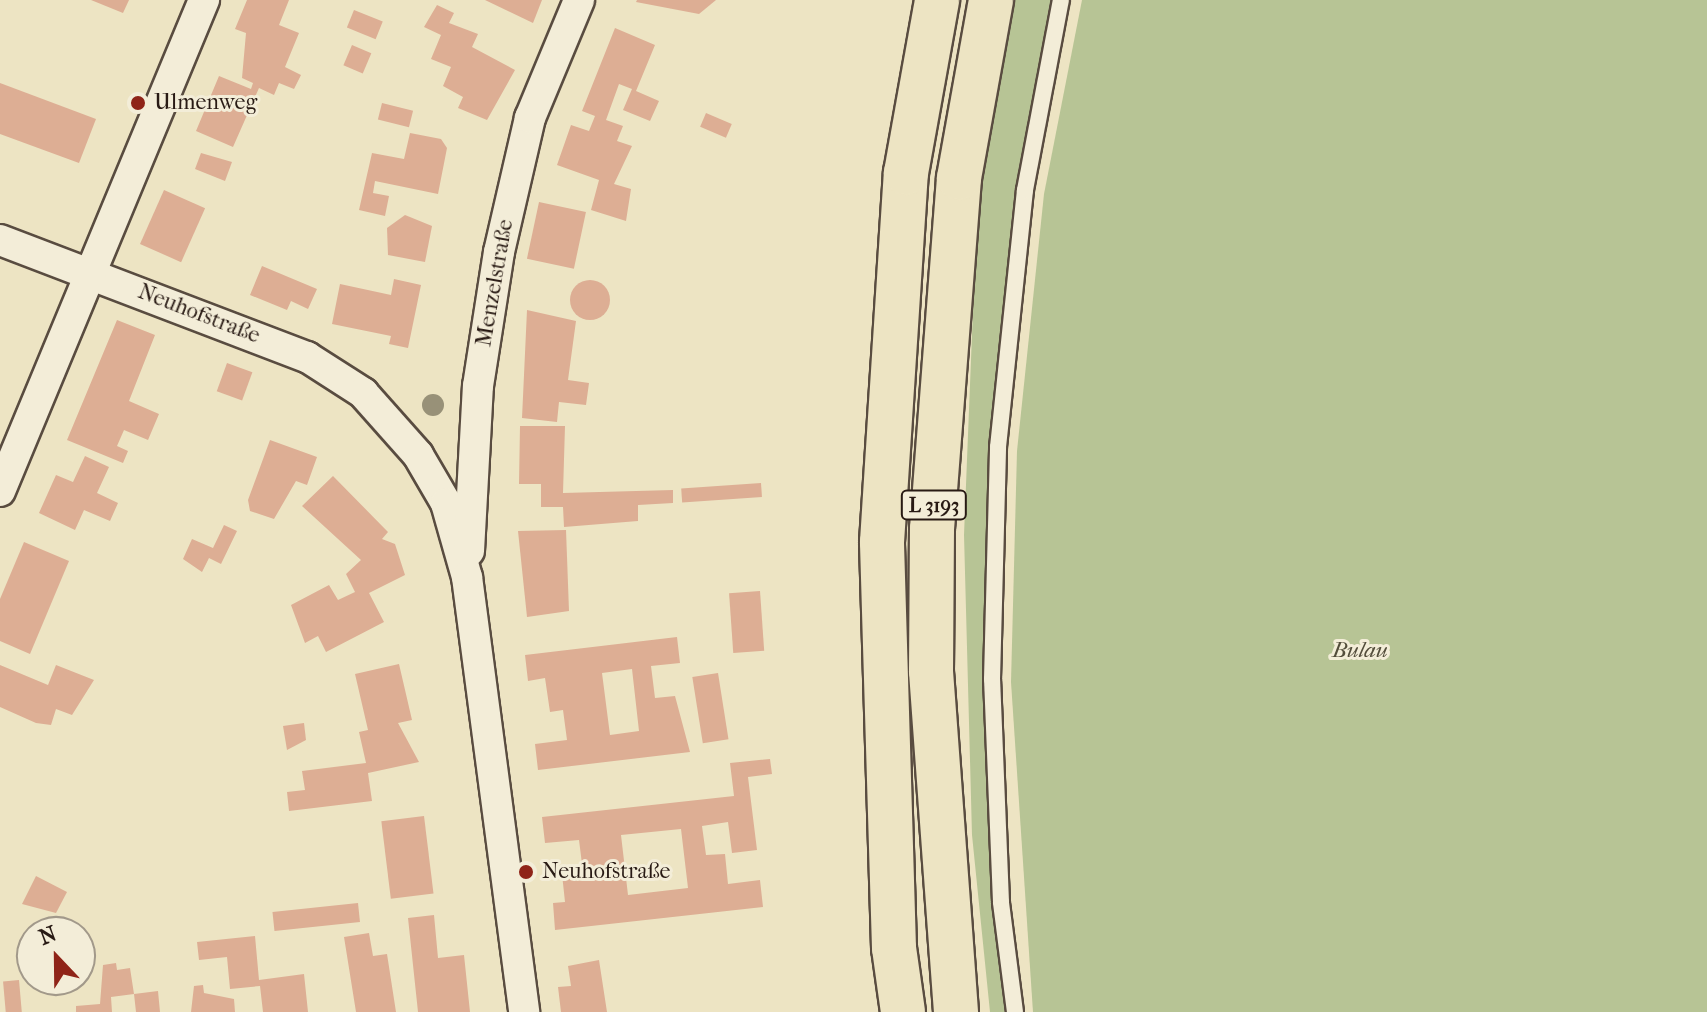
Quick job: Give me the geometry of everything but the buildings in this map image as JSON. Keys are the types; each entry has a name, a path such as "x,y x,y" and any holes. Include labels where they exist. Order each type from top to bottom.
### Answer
{"highway":[{"name":"L 3193","path":"903,1012 894,948 882,542 906,173 937,0"},
{"name":"L 3193","path":"956,1012 931,671 932,529 959,178 991,0"}],"street":[{"path":"0,491 204,0"},
{"name":"Menzelstraße","path":"467,577 485,331 530,118 579,0"},
{"name":"Neuhofstraße","path":"0,240 246,330 363,393 435,482 467,577 524,1012"}],"lane":[{"path":"1015,1012 1001,902 992,679 998,447 1025,190 1061,0"}],"green space":[{"path":"1013,0 1052,0 1015,189 989,446 985,678 1007,1012 990,1012 972,835 964,535 978,184"},
{"name":"Bulau","path":"1082,0 1707,0 1707,1012 1033,1012 1011,682 1017,451 1044,194"}],"place":[{"name":"Ulmenweg","path":"138,103"},
{"name":"Neuhofstraße","path":"526,872"}]}
